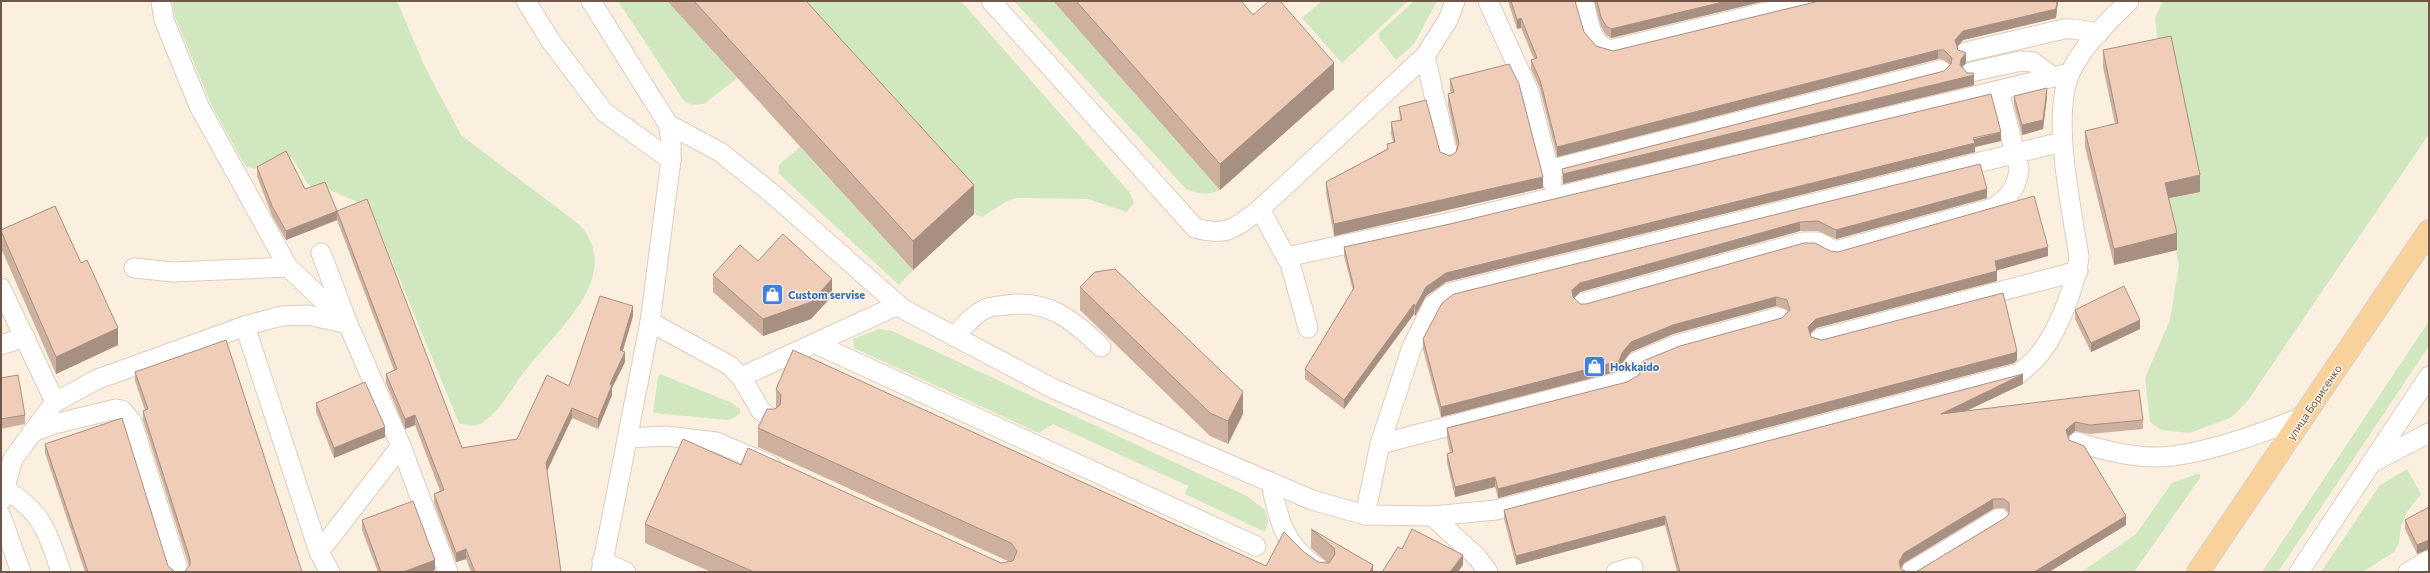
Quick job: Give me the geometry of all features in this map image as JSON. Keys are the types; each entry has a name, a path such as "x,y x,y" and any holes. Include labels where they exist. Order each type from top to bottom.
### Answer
{"main road":[{"name":"улица Борисенко","path":"2198,572 2429,231"}],"lane":[{"path":"161,1 164,20 199,106 288,267 348,324"},
{"path":"526,1 550,40 604,112 671,160"},
{"path":"591,1 668,124 671,140 671,160 650,322 601,566 626,572"},
{"path":"991,1 1195,228 1213,233 1227,231 1260,209 1425,56 1448,20 1455,1"},
{"path":"1488,1 1528,92 1556,195"},
{"path":"1584,1 1594,40 1600,47 1610,50 1812,1"},
{"path":"1286,257 1446,223 1556,195 2062,75 2098,32 2129,1"},
{"path":"1966,52 2074,28 2098,32"},
{"path":"1425,56 1448,156"},
{"path":"1971,72 2021,61 2033,62 2062,75"},
{"path":"1549,170 1941,70"},
{"path":"668,124 720,152 898,305 1054,389 1312,500 1365,515 1432,516 1496,510 2020,373 2038,355 2054,329 2078,271 2079,257 2062,142 2062,75"},
{"path":"1583,303 1803,242 1818,242 1835,251 1993,208 2005,201 2014,189 2019,168 1999,91"},
{"path":"1365,515 1380,444 1412,347 1433,305 1449,293 2062,142"},
{"path":"1260,209 1290,263 1308,328"},
{"path":"321,253 348,324 401,446 448,572"},
{"path":"134,268 173,272 288,267"},
{"path":"1819,340 2078,271"},
{"path":"1,288 55,402"},
{"path":"955,337 969,320 984,309 1019,304 1041,306 1064,315 1101,347"},
{"path":"741,378 898,305"},
{"path":"61,572 39,518 24,500 2,494 13,459 55,402 98,379 245,326 281,316 308,315 348,324"},
{"path":"1380,444 1623,381 1630,378 1631,369 1636,362 1676,345 1778,317"},
{"path":"650,322 729,365 741,378 754,402 771,418"},
{"path":"245,326 319,552 330,572"},
{"path":"1,345 25,337"},
{"path":"816,344 1256,546"},
{"path":"2299,572 2429,376"},
{"path":"31,433 54,424 116,409 128,415 132,422 179,572"},
{"path":"2077,442 2098,449 2131,455 2173,456 2254,436 2305,416"},
{"path":"2371,463 2429,433"},
{"path":"627,438 666,436 716,442 788,473"},
{"path":"319,552 401,446"},
{"path":"1270,483 1277,512 1289,542 1301,555 1324,572"},
{"path":"1,516 21,572"},
{"path":"1432,516 1477,558 1488,572"},
{"path":"1910,572 1999,518"},
{"path":"2408,572 2429,560"}],"green space":[{"path":"172,1 397,1 424,65 461,135 580,225 592,244 595,263 591,282 582,301 569,319 522,374 502,404 482,423 473,426 459,423 370,207 325,188 312,187 307,183 293,159 287,155 256,169 246,167 211,104 174,14"},
{"path":"618,1 667,1 737,78 704,104 692,105 684,101"},
{"path":"779,1 961,1 1130,193 1134,203 1126,212 1088,199 1017,198 1007,201 982,217 974,214"},
{"path":"1014,1 1053,1 1220,190 1203,194 1186,189"},
{"path":"1322,1 1408,1 1342,63 1302,18"},
{"path":"1414,1 1437,1 1414,44 1396,60 1379,38 1379,33"},
{"path":"2163,1 2429,1 2429,134 2249,399 2232,417 2190,433 2161,430 2150,422 2145,378 2170,320 2179,265 2166,199 2200,192 2159,55 2155,18"},
{"path":"800,147 913,270 899,285 779,174 779,165"},
{"path":"2429,321 2429,346 2278,572 2262,572"},
{"path":"879,329 892,331 1247,496 1265,510 1268,521 1265,532 1185,494 1188,486 1053,424 1039,433 854,348 853,339"},
{"path":"660,374 730,402 740,409 740,414 729,420 653,413 658,377"},
{"path":"2407,469 2421,494 2407,512 2401,526 2399,543 2394,552 2363,572 2321,572 2379,486"},
{"path":"2200,474 2200,478 2134,572 2081,572 2136,534 2172,483"}],"building":[{"path":"694,1 806,1 974,185 913,241"},
{"path":"1076,1 1241,1 1253,15 1269,1 1280,1 1334,63 1220,164"},
{"path":"1511,1 1575,1 1584,32 1596,46 1613,51 1817,1 2057,1 2056,9 1963,31 1955,40 1958,50 1966,53 1961,59 1960,65 1967,73 1973,73 1974,75 1563,174 1562,169 1944,71 1951,64 1952,58 1944,50 1938,50 1557,147 1540,80 1531,60 1537,58 1521,18 1517,20"},
{"path":"1597,1 1727,1 1611,29 1606,26 1601,17"},
{"path":"2171,36 2200,175 2165,183 2177,233 2114,249 2085,131 2118,123 2103,50"},
{"path":"1509,64 1519,84 1543,177 1334,224 1326,182 1388,149 1387,144 1395,142 1391,122 1402,120 1399,107 1426,100 1440,152 1450,156 1456,152 1459,143 1448,94 1454,92 1450,79"},
{"path":"2047,88 2043,120 2022,125 2014,96"},
{"path":"1991,94 2001,132 1973,138 1975,143 1446,273 1426,287 1415,307 1414,304 1344,400 1305,369 1354,288 1344,247 1450,224"},
{"path":"286,151 305,189 325,182 337,211 286,231 272,206 257,167"},
{"path":"1980,164 1987,189 1836,230 1818,221 1800,222 1580,283 1572,290 1573,297 1580,304 1586,304 1804,243 1815,243 1830,251 1838,252 2034,196 2048,247 1995,261 1997,271 1816,319 1808,327 1811,337 1822,340 2003,293 2017,351 2014,353 1498,489 1495,477 1455,487 1447,454 1453,452 1447,428 1627,382 1639,375 1643,361 1680,346 1782,318 1790,310 1787,300 1776,297 1673,325 1631,342 1622,353 1619,361 1441,407 1423,339 1442,303 1454,294"},
{"path":"367,199 462,448 517,439 547,375 569,386 600,296 633,306 620,350 625,352 610,384 612,385 598,419 572,408 546,463 561,572 475,572 466,549 456,553 434,494 444,490 415,415 405,419 386,374 397,369 337,211"},
{"path":"55,206 81,263 87,260 118,328 56,357 1,231"},
{"name":"Custom servise","path":"783,234 832,279 811,302 763,319 713,275 740,245 758,261"},
{"path":"1115,269 1243,392 1228,421 1210,413 1080,287 1095,272"},
{"path":"2124,286 2140,320 2091,343 2075,310"},
{"path":"226,340 302,572 184,572 190,565 190,559 143,411 148,409 135,372"},
{"path":"793,350 1266,566 1284,532 1304,552 1318,562 1329,563 1335,554 1334,548 1311,529 1373,565 1370,572 754,572 645,524 683,439 741,465 748,448 1001,563 1013,561 1017,551 1011,543 758,428 767,409 775,409 780,405 781,395 776,389"},
{"path":"2023,374 1941,414 2139,390 2143,420 2090,425 2075,422 2066,430 2069,440 2084,446 2126,516 2034,572 1916,572 2005,518 2009,514 2009,503 2004,499 1993,499 1904,553 1899,562 1901,569 1907,572 1680,572 1665,516 1516,556 1504,510"},
{"path":"18,375 25,415 1,419 1,378"},
{"path":"365,382 385,427 334,448 316,403"},
{"path":"122,418 168,566 175,572 88,572 45,444"},
{"path":"413,501 435,560 403,572 381,572 362,520"},
{"path":"2429,507 2429,540 2417,545 2405,520"},
{"path":"1412,529 1463,555 1450,572 1382,572 1398,547 1402,549"}],"place":[{"name":"Custom servise","path":"772,294"},
{"name":"Hokkaido","path":"1595,366"}]}
